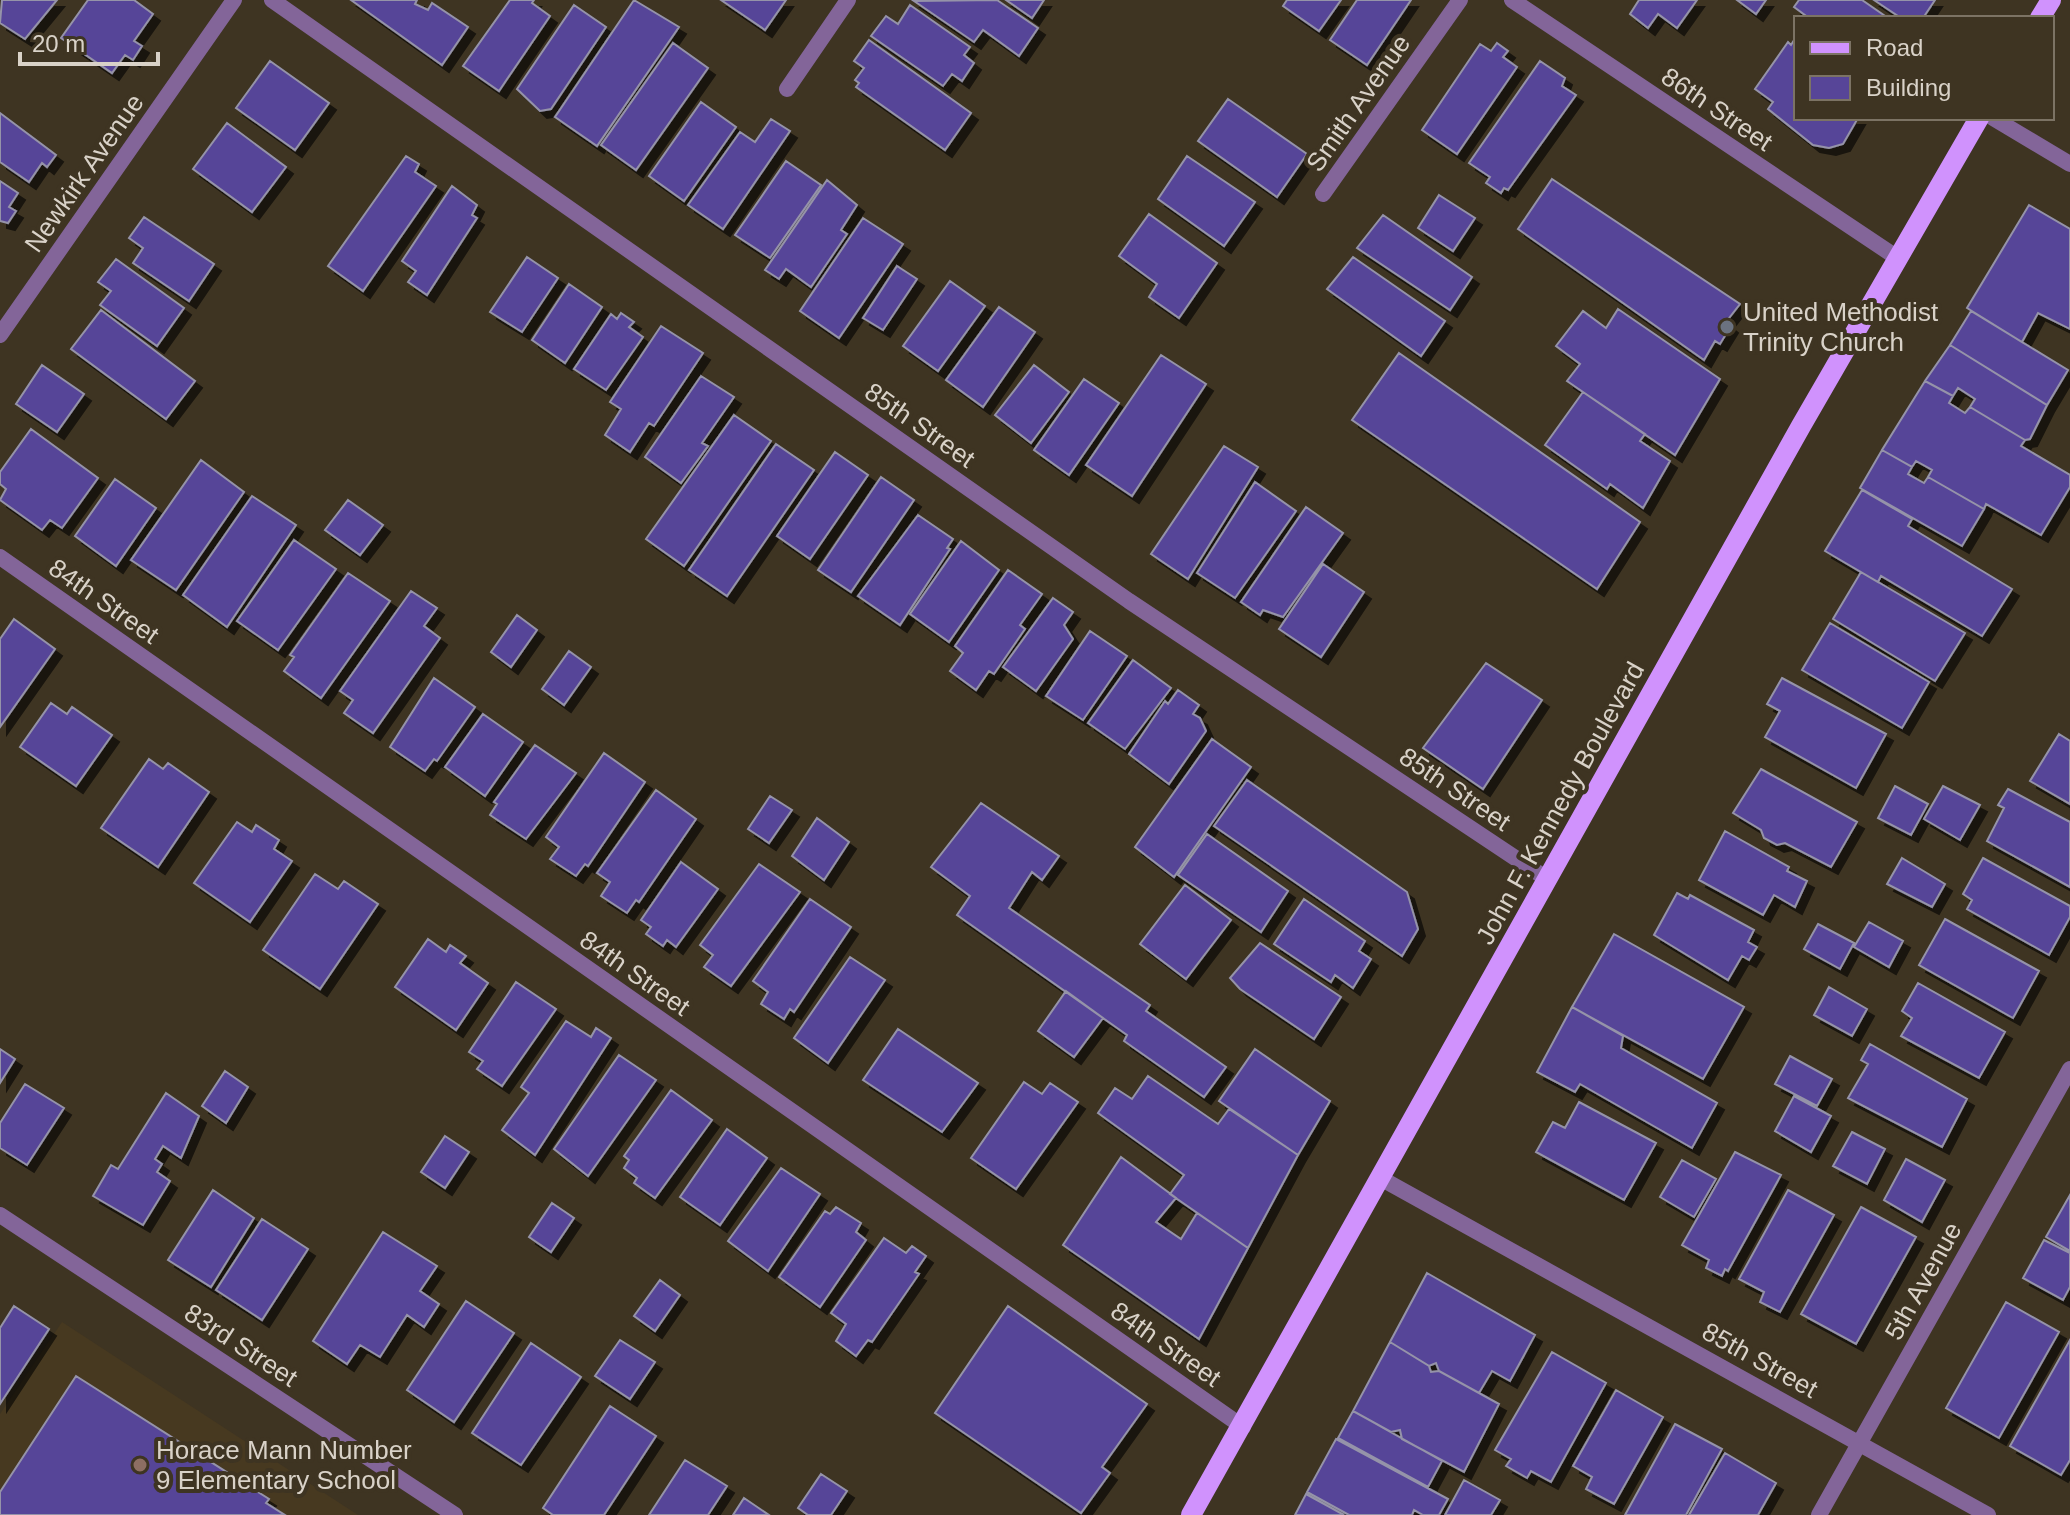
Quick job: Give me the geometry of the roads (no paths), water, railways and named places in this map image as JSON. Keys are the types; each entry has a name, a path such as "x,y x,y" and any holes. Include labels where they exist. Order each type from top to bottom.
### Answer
{"main road":[{"name":"John F. Kennedy Boulevard","path":"1191,1515 1896,257 1978,120"}],"street":[{"name":"Newkirk Avenue","path":"0,335 234,0"},
{"name":"85th Street","path":"272,0 1129,601 1547,879"},
{"path":"787,89 848,0"},
{"name":"Smith Avenue","path":"1323,194 1460,0"},
{"name":"86th Street","path":"1512,0 1896,257"},
{"path":"1996,120 2070,164"},
{"name":"84th Street","path":"0,557 1243,1427"},
{"name":"5th Avenue","path":"1819,1515 2070,1069"},
{"name":"85th Street","path":"1382,1179 1860,1441 1988,1515"},
{"name":"83rd Street","path":"0,1215 455,1515"}],"place":[{"name":"United Methodist Trinity Church","path":"1727,327"},
{"name":"Horace Mann Number 9 Elementary School","path":"140,1465"}]}
